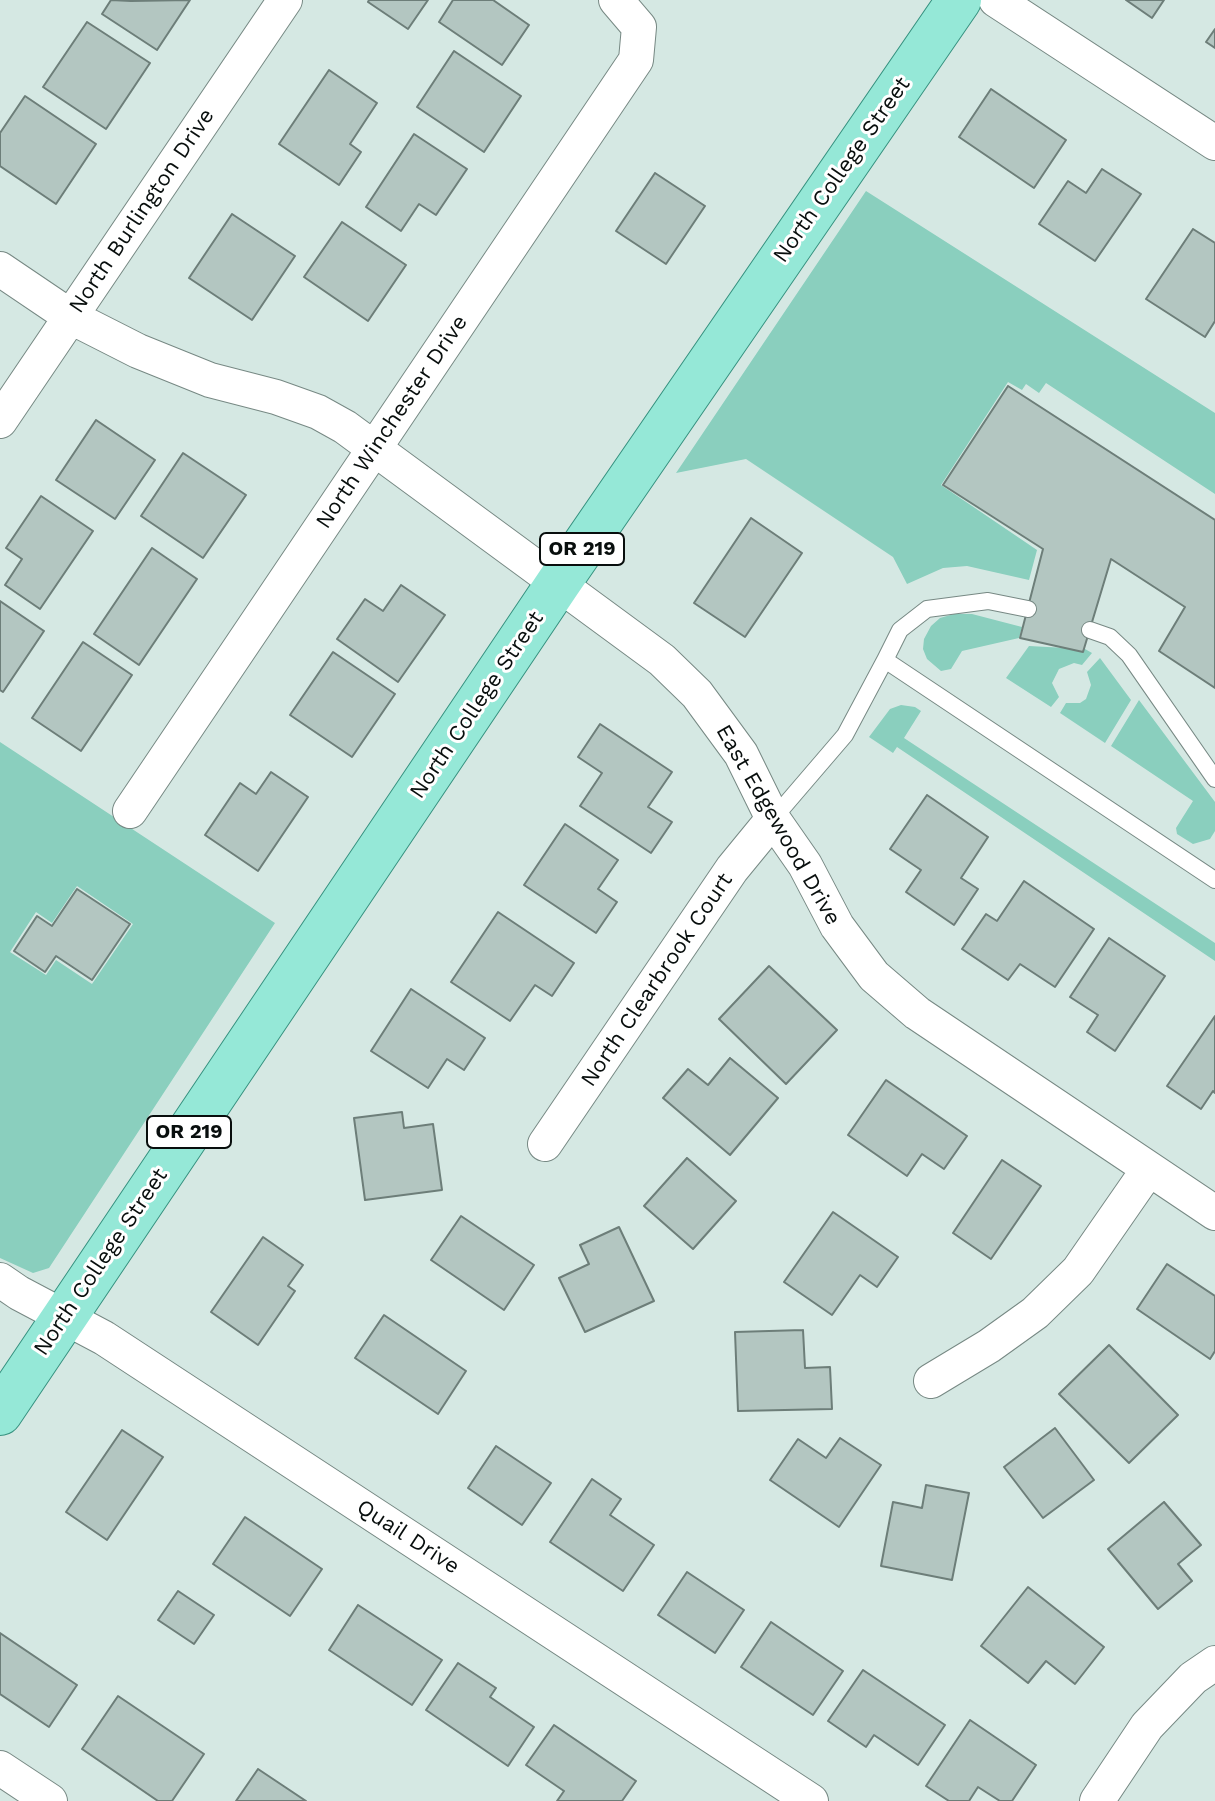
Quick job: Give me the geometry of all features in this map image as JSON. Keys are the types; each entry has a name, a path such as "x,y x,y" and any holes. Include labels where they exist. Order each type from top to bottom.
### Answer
{"main road":[{"name":"North College Street","path":"0,1413 559,582 959,0"}],"street":[{"name":"North Burlington Drive","path":"0,421 285,0"},
{"name":"North Winchester Drive","path":"130,811 636,60 639,27 616,0"},
{"path":"996,0 1215,143"},
{"name":"East Edgewood Drive","path":"0,269 71,317 138,351 210,380 276,397 318,412 374,448 662,660 697,694 741,754 773,819 805,865 837,926 874,976 917,1013 1215,1213"},
{"name":"North Clearbrook Court","path":"545,1144 732,869 773,819"},
{"path":"931,1381 989,1346 1035,1313 1078,1271 1148,1170"},
{"name":"Quail Drive","path":"0,1280 117,1347 811,1801"},
{"path":"1097,1801 1147,1726 1193,1678 1215,1663"},
{"path":"0,1768 50,1801"}],"lane":[{"path":"773,819 845,735 900,630 927,609 988,601 1028,609"},
{"path":"1090,630 1110,637 1129,655 1215,779"},
{"path":"885,660 1213,874"}],"green space":[{"path":"866,191 1215,413 1215,494 1046,383 1039,393 1026,384 1022,390 1008,382 941,485 1037,550 1029,580 967,566 943,568 907,584 893,557 746,459 676,473"},
{"path":"972,614 1022,627 1019,638 962,651 951,669 941,671 927,659 923,649 924,639 940,618"},
{"path":"1029,646 1085,649 1092,653 1082,665 1074,663 1059,669 1052,683 1059,697 1051,707 1006,678"},
{"path":"1100,658 1131,700 1105,743 1060,713 1066,703 1080,703 1086,699 1091,685 1087,672"},
{"path":"1139,700 1215,802 1215,831 1210,839 1193,844 1177,834 1176,828 1193,801 1111,746"},
{"path":"901,705 921,711 904,738 1215,943 1215,961 897,747 893,753 869,737 890,709"},
{"path":"0,742 275,923 49,1268 33,1273 0,1258","holes":["77,886 133,924 92,984 56,960 46,975 10,952 36,912 52,923"]}],"building":[{"path":"111,0 190,0 157,50 102,14"},
{"path":"369,0 428,0 408,29"},
{"path":"453,0 493,0 529,25 502,65 439,22"},
{"path":"1126,0 1164,0 1152,18"},
{"path":"87,22 150,63 106,129 43,87"},
{"path":"1215,29 1215,48 1206,42"},
{"path":"454,51 521,96 484,152 417,107"},
{"path":"329,70 377,103 350,144 361,152 339,185 279,144"},
{"path":"991,89 1066,140 1034,188 959,137"},
{"path":"25,96 96,144 56,204 0,166 0,133"},
{"path":"414,134 467,169 436,215 419,204 401,231 366,207"},
{"path":"1102,169 1141,194 1095,261 1039,224 1068,181 1086,193"},
{"path":"655,173 705,206 666,264 616,231"},
{"path":"232,214 295,256 252,320 189,278"},
{"path":"342,222 406,265 368,321 304,277"},
{"path":"1193,229 1215,243 1215,321 1205,337 1146,299"},
{"path":"1008,386 1215,520 1215,688 1159,651 1185,607 1111,559 1083,652 1020,638 1043,549 943,485"},
{"path":"96,420 155,460 115,519 56,480"},
{"path":"183,453 246,495 203,558 141,516"},
{"path":"41,496 93,531 40,609 5,585 22,559 6,548"},
{"path":"751,518 802,553 745,637 694,603"},
{"path":"152,548 197,579 139,665 94,634"},
{"path":"401,585 445,615 398,682 337,639 365,599 383,611"},
{"path":"0,601 44,631 3,692 0,690"},
{"path":"83,642 132,675 81,751 32,718"},
{"path":"333,652 395,694 352,757 290,715"},
{"path":"600,724 672,772 648,807 672,822 651,853 580,806 602,773 578,757"},
{"path":"271,772 308,797 258,871 205,835 240,783 256,794"},
{"path":"927,795 988,837 961,878 978,889 954,925 906,892 921,870 890,849"},
{"path":"565,824 618,860 598,889 617,902 596,933 524,885"},
{"path":"1024,881 1094,929 1055,987 1020,964 1008,980 962,949 986,914 997,921"},
{"path":"77,889 130,924 92,980 56,956 45,972 14,951 37,916 52,926"},
{"path":"498,912 574,963 552,996 535,985 510,1021 451,982"},
{"path":"1109,938 1165,976 1115,1051 1087,1032 1098,1015 1070,997"},
{"path":"769,966 837,1030 786,1084 719,1019"},
{"path":"411,989 485,1038 464,1070 447,1059 428,1088 371,1051"},
{"path":"1215,1016 1215,1093 1213,1091 1201,1109 1167,1086"},
{"path":"730,1058 778,1098 730,1155 663,1098 688,1069 708,1085"},
{"path":"886,1080 967,1136 944,1169 922,1154 907,1176 848,1135"},
{"path":"402,1112 404,1128 433,1124 442,1190 365,1200 354,1118"},
{"path":"687,1158 736,1201 693,1249 644,1206"},
{"path":"1002,1160 1041,1186 991,1259 953,1233"},
{"path":"833,1212 898,1257 877,1287 860,1275 832,1315 784,1282"},
{"path":"461,1216 534,1265 504,1310 431,1260"},
{"path":"619,1227 654,1301 585,1332 559,1278 589,1264 580,1245"},
{"path":"263,1237 303,1265 288,1286 295,1291 258,1345 211,1312"},
{"path":"1167,1264 1215,1296 1215,1351 1210,1359 1137,1309"},
{"path":"384,1315 466,1371 438,1414 355,1358"},
{"path":"803,1330 805,1368 830,1367 832,1409 738,1411 735,1332"},
{"path":"1109,1345 1178,1415 1129,1463 1059,1394"},
{"path":"1055,1428 1094,1480 1043,1518 1004,1467"},
{"path":"122,1430 163,1457 107,1540 66,1512"},
{"path":"840,1438 881,1465 839,1527 770,1480 798,1439 826,1458"},
{"path":"496,1446 551,1483 522,1525 468,1488"},
{"path":"592,1479 621,1499 610,1515 654,1545 623,1591 550,1542"},
{"path":"926,1485 969,1493 952,1580 881,1566 893,1502 922,1508"},
{"path":"1164,1502 1201,1545 1178,1564 1192,1581 1158,1609 1108,1549"},
{"path":"245,1517 322,1569 290,1616 213,1564"},
{"path":"687,1572 744,1610 715,1653 658,1615"},
{"path":"1028,1587 1104,1647 1075,1684 1046,1661 1028,1683 981,1646"},
{"path":"178,1591 214,1615 194,1644 158,1620"},
{"path":"358,1605 442,1660 412,1705 329,1650"},
{"path":"771,1622 843,1671 813,1715 741,1667"},
{"path":"0,1633 77,1685 49,1727 0,1694"},
{"path":"458,1663 496,1688 490,1697 534,1727 508,1766 426,1710"},
{"path":"863,1670 945,1725 918,1765 874,1735 866,1747 828,1721"},
{"path":"118,1696 204,1754 172,1801 158,1801 82,1749"},
{"path":"970,1720 1036,1765 1012,1801 1000,1801 978,1787 969,1801 949,1801 926,1786"},
{"path":"554,1725 636,1781 622,1801 557,1801 564,1791 526,1765"},
{"path":"258,1769 306,1801 236,1801"}]}
